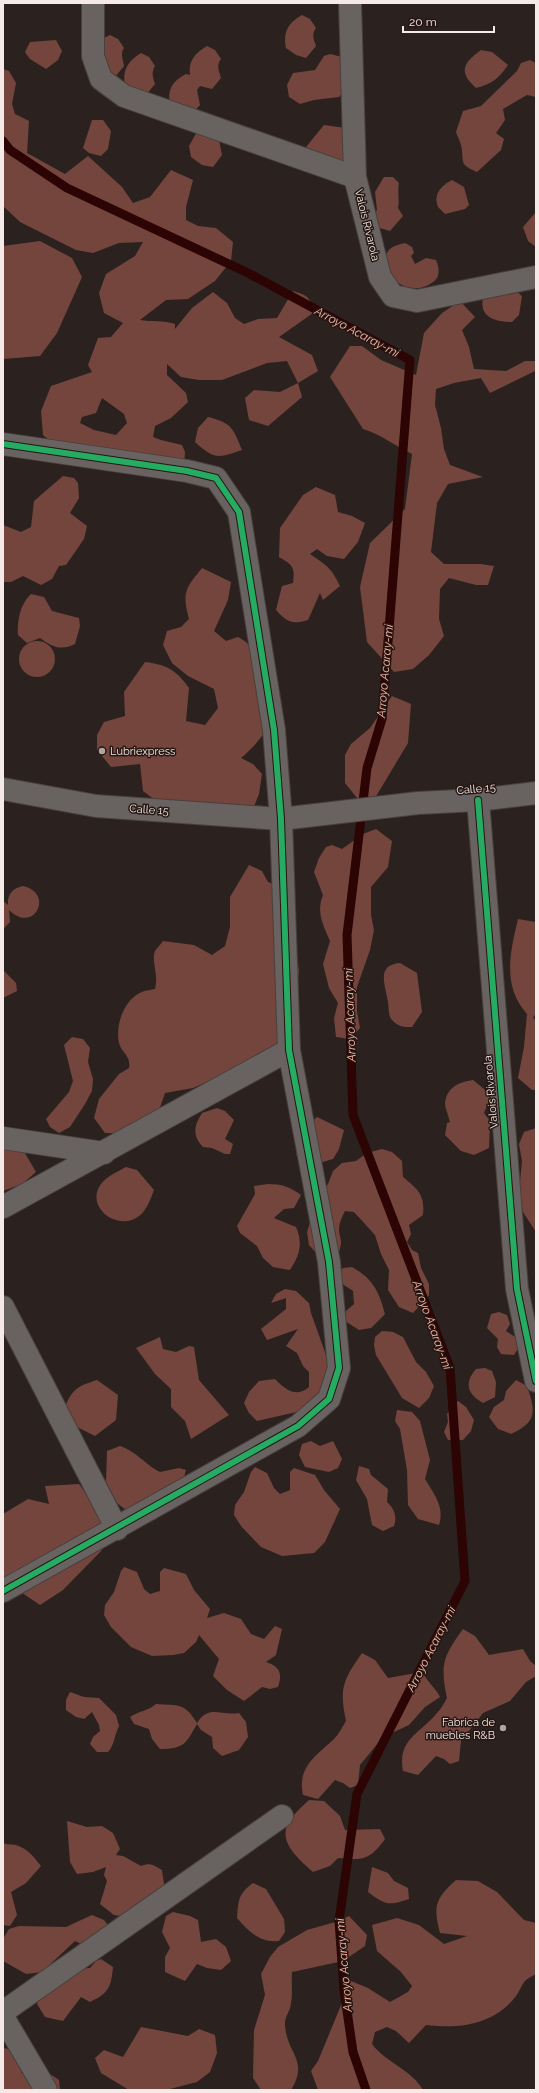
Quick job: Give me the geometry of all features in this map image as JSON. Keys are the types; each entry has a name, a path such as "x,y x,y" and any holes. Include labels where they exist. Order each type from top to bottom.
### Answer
{"street":[{"path":"93,3 93,56 101,79 124,96 355,177"},
{"name":"Valois Rivarola","path":"350,3 355,177 380,277 392,296 417,302 536,277"},
{"path":"3,444 187,471 216,478 239,512 274,730 281,819 289,1050 329,1262 339,1368 329,1399 298,1426 3,1591"},
{"name":"Calle 15","path":"3,789 96,806 281,819 418,803 478,800 536,793"},
{"name":"Valois Rivarola","path":"478,800 517,1289 536,1382"},
{"path":"3,1207 104,1153 289,1050"},
{"path":"3,1138 104,1153"},
{"path":"3,1307 116,1529"},
{"path":"3,2012 282,1816"},
{"path":"3,2017 46,2090"}],"shaded area":[{"path":"302,15 310,19 316,28 313,35 316,46 306,58 296,55 286,48 285,42 288,28 293,21"},
{"path":"110,35 118,39 124,48 122,54 124,66 115,77 105,75 100,40"},
{"path":"56,40 62,51 58,60 46,69 30,59 25,52 30,42"},
{"path":"207,46 215,50 221,59 218,66 221,78 212,89 200,86 197,90 200,105 190,116 170,105 170,90 174,83 181,77 186,74 190,75 190,66 193,58"},
{"path":"481,50 492,52 508,65 495,80 476,88 467,77 465,68 470,59"},
{"path":"141,53 149,57 155,66 153,77 155,84 146,95 125,85 124,80 127,66"},
{"path":"330,54 346,58 343,92 339,97 314,100 300,104 289,97 287,85 293,73 315,70 324,56"},
{"path":"530,60 536,63 536,97 527,95 503,109 505,120 496,133 504,139 501,150 477,172 468,168 463,162 461,146 456,132 463,111 481,106 517,71 521,63"},
{"path":"3,69 9,71 16,83 12,104 15,114 29,121 27,153 65,174 88,156 122,187 133,203 150,197 171,170 193,180 186,207 186,220 198,226 216,228 233,242 231,261 215,281 188,299 166,300 140,320 175,324 175,329 192,308 213,292 227,303 235,318 244,324 258,319 277,318 293,291 306,296 310,300 313,313 279,337 312,355 318,371 298,383 287,361 267,363 222,380 199,380 181,377 167,364 167,375 186,393 188,402 171,418 155,426 153,437 182,445 185,452 184,465 172,473 151,477 128,473 59,449 43,435 41,411 51,386 92,372 88,365 98,338 111,337 123,323 104,313 99,293 106,274 135,256 143,242 119,243 93,253 76,250 20,222 3,206","holes":["102,398 124,414 127,423 116,435 94,430 80,423 82,417 96,413"]},
{"path":"92,120 103,120 111,131 108,149 101,156 89,153 83,148"},
{"path":"324,125 353,129 361,166 309,165 306,147"},
{"path":"198,130 219,140 222,155 213,167 202,165 191,157 189,146"},
{"path":"384,177 393,177 399,183 398,208 403,216 390,231 373,226 373,217 377,210 375,192"},
{"path":"452,180 464,187 469,205 465,209 445,214 438,207 437,194 444,185"},
{"path":"536,212 536,247 528,241 523,227"},
{"path":"40,241 72,258 82,277 57,333 40,356 3,359 3,246"},
{"path":"405,243 412,247 414,253 411,256 415,264 426,258 436,260 438,275 436,280 423,287 413,288 404,286 396,281 390,274 386,267 385,259 388,251"},
{"path":"504,289 517,292 522,296 519,315 512,322 490,318 486,314 482,305 483,298"},
{"path":"460,301 475,317 462,330 469,347 474,369 506,371 525,361 535,361 535,371 490,393 481,378 454,383 436,389 435,405 441,428 444,449 450,465 483,477 448,484 437,503 431,552 444,564 481,564 494,566 488,585 476,585 449,578 440,589 439,619 444,636 429,655 413,669 394,672 367,642 360,587 370,543 405,509 412,454 376,434 363,429 330,377 350,346 362,346 381,360 416,375 424,333 442,313"},
{"path":"298,383 302,397 268,426 249,420 245,398 254,390 280,392"},
{"path":"208,417 227,424 234,431 242,450 227,455 217,456 207,452 195,442 198,428"},
{"path":"63,476 74,478 78,483 79,498 70,513 87,526 84,539 66,565 59,566 52,579 41,585 23,576 11,582 3,582 3,525 21,532 31,527 34,501"},
{"path":"316,487 335,495 338,512 352,516 365,523 358,542 344,559 327,556 317,549 310,554 328,567 340,586 323,600 320,593 308,620 294,622 287,620 276,610 282,586 293,583 294,578 292,567 279,557 280,528 303,495"},
{"path":"202,568 231,582 228,600 214,631 226,641 238,637 247,643 261,668 271,700 272,716 264,734 241,758 253,764 262,774 259,794 253,809 159,803 143,791 140,764 111,767 97,750 97,735 104,722 125,716 124,692 145,662 171,669 189,688 186,721 205,725 218,708 214,689 188,676 172,663 163,645 167,631 181,627 189,619 186,603 186,591"},
{"path":"31,594 44,597 52,611 79,618 80,626 75,644 61,648 53,646 40,638 27,643 18,635 20,613 24,603"},
{"path":"37,641 47,644 52,649 55,659 52,669 47,674 37,677 27,674 22,669 19,659 22,649 27,644"},
{"path":"392,696 411,704 408,743 375,798 357,798 345,783 345,755 351,744 370,728"},
{"path":"376,829 392,841 388,867 371,887 371,915 374,930 370,950 357,987 357,1012 360,1028 350,1039 336,1037 334,1018 338,1003 329,988 323,964 330,941 320,913 323,895 314,872 319,858 326,847 332,845 342,849 363,834"},
{"path":"249,865 262,871 268,882 281,887 292,911 299,971 293,1016 273,1059 248,1065 193,1088 165,1093 153,1128 130,1134 105,1133 94,1118 99,1099 119,1074 129,1068 128,1057 120,1047 118,1036 118,1028 122,1013 130,1000 136,995 144,991 155,989 155,951 163,941 194,945 212,955 225,946 230,927 230,897"},
{"path":"23,886 33,890 38,896 39,903 37,910 33,915 26,918 18,916 9,910 10,922 3,929 3,901 8,905 11,892 16,888"},
{"path":"518,919 536,922 536,1013 533,1018 536,1020 536,1090 532,1090 518,1078 524,1047 527,1014 519,1003 511,981 511,957"},
{"path":"400,963 417,973 422,1012 412,1027 404,1027 397,1024 389,1014 384,983 385,972 387,968 392,965"},
{"path":"3,970 16,983 17,991 3,998"},
{"path":"72,1037 83,1039 90,1048 88,1062 93,1079 92,1091 70,1127 59,1133 50,1127 46,1119 69,1092 73,1081 64,1045"},
{"path":"473,1080 484,1089 490,1098 484,1113 490,1121 489,1148 474,1155 461,1151 445,1135 447,1123 450,1122 445,1103 448,1093 454,1086"},
{"path":"217,1108 225,1111 234,1120 225,1139 233,1144 230,1154 225,1154 212,1148 203,1147 197,1138 195,1130 202,1113"},
{"path":"317,1117 344,1130 339,1149 333,1159 312,1165 296,1155 304,1129"},
{"path":"536,1128 536,1232 523,1212 519,1192 522,1161 519,1144 524,1132"},
{"path":"3,1141 19,1143 36,1172 22,1184 3,1191"},
{"path":"382,1149 392,1152 402,1161 403,1177 416,1189 422,1197 423,1202 423,1215 409,1225 411,1234 407,1242 412,1250 418,1253 421,1268 429,1284 429,1295 413,1313 399,1307 388,1290 389,1270 381,1254 375,1235 354,1212 345,1211 341,1220 339,1230 341,1242 339,1252 328,1258 320,1257 309,1245 307,1232 316,1204 328,1184 333,1171 342,1163 356,1161 367,1153"},
{"path":"126,1167 137,1170 154,1190 147,1206 139,1216 128,1221 119,1221 105,1214 100,1208 97,1200 97,1192 101,1184 106,1179 112,1174"},
{"path":"268,1184 286,1186 301,1195 294,1208 284,1209 274,1218 296,1227 298,1233 300,1244 298,1254 290,1270 273,1267 263,1258 257,1246 240,1233 237,1226 255,1194 254,1186"},
{"path":"352,1267 365,1276 374,1286 383,1306 385,1314 371,1328 359,1330 345,1321 346,1311 354,1304 353,1291 338,1281 339,1273 343,1268"},
{"path":"285,1289 296,1291 309,1303 311,1313 331,1369 322,1396 301,1411 257,1421 249,1413 244,1403 249,1392 259,1381 275,1379 287,1389 295,1392 300,1392 309,1387 309,1372 303,1366 297,1353 286,1346 298,1329 267,1340 261,1329 286,1309 286,1298 271,1303 276,1294"},
{"path":"499,1312 507,1315 510,1324 506,1331 518,1339 519,1347 514,1355 501,1354 497,1347 498,1339 487,1328 491,1314"},
{"path":"382,1331 393,1332 403,1337 416,1362 426,1372 434,1386 429,1398 419,1408 402,1398 376,1355 374,1345 375,1337"},
{"path":"160,1337 163,1349 176,1352 189,1346 194,1347 199,1380 229,1415 191,1439 185,1421 171,1407 171,1389 155,1374 136,1348"},
{"path":"485,1368 492,1371 496,1382 495,1397 483,1403 473,1396 469,1388 469,1384 472,1374 476,1369"},
{"path":"97,1380 118,1395 116,1420 95,1436 77,1427 65,1407 70,1396 76,1389"},
{"path":"516,1380 527,1386 533,1409 530,1420 526,1425 520,1430 511,1434 498,1429 489,1417 494,1407 504,1400 506,1391"},
{"path":"458,1401 466,1407 474,1420 471,1431 463,1440 448,1440 444,1432 448,1422 447,1414"},
{"path":"397,1410 412,1412 420,1421 430,1460 425,1479 440,1506 441,1512 439,1525 418,1519 408,1505 407,1470 400,1429 395,1421"},
{"path":"311,1441 320,1446 333,1441 342,1459 338,1468 329,1472 305,1467 299,1455 302,1444"},
{"path":"120,1446 137,1455 160,1472 179,1468 186,1470 175,1498 167,1509 155,1520 136,1518 117,1503 106,1482 107,1451"},
{"path":"359,1466 369,1469 371,1475 388,1489 387,1502 395,1513 394,1526 383,1531 372,1525 367,1499 356,1480"},
{"path":"255,1467 267,1473 274,1488 280,1494 290,1490 290,1472 294,1468 315,1475 324,1490 340,1509 325,1542 314,1553 282,1556 261,1547 241,1526 234,1515 235,1505 244,1492 251,1472"},
{"path":"79,1484 103,1518 102,1550 63,1590 40,1605 3,1580 3,1514 28,1499 49,1504 45,1486"},
{"path":"124,1567 137,1572 144,1589 150,1594 160,1591 160,1572 164,1568 186,1574 194,1590 210,1609 207,1618 224,1613 241,1619 251,1634 264,1639 275,1626 282,1629 276,1655 266,1662 277,1668 279,1671 280,1678 278,1687 270,1689 262,1687 244,1701 227,1690 213,1676 219,1659 199,1635 196,1642 184,1653 173,1655 152,1656 131,1647 111,1627 104,1615 105,1605 114,1592 121,1571"},
{"path":"463,1629 475,1636 489,1655 523,1649 530,1661 536,1666 536,1676 526,1682 510,1701 483,1713 461,1741 459,1761 450,1764 444,1759 436,1756 418,1775 403,1771 403,1751 407,1744 438,1711 447,1698 444,1677 445,1661 447,1654"},
{"path":"362,1653 375,1660 388,1678 422,1672 440,1697 425,1707 409,1725 383,1737 360,1765 358,1785 350,1788 335,1780 318,1799 303,1795 302,1785 305,1769 336,1737 346,1721 343,1700 344,1685 350,1670"},
{"path":"70,1692 84,1697 99,1698 116,1715 119,1726 112,1746 108,1752 97,1752 90,1744 93,1737 100,1731 99,1725 92,1712 84,1719 76,1717 66,1710 66,1700"},
{"path":"156,1704 180,1706 188,1711 197,1723 201,1717 211,1712 232,1714 239,1713 246,1722 248,1737 239,1750 222,1756 213,1748 212,1737 201,1730 197,1724 184,1744 175,1748 160,1749 152,1739 149,1729 134,1724 130,1717"},
{"path":"309,1800 324,1801 340,1816 345,1830 380,1829 385,1839 374,1852 365,1858 338,1858 330,1866 313,1872 294,1853 287,1841 286,1835 286,1829 289,1821"},
{"path":"67,1821 87,1827 102,1826 113,1833 120,1849 116,1855 123,1856 141,1866 147,1864 162,1870 165,1891 134,1918 114,1915 100,1904 107,1881 104,1875 106,1867 93,1872 77,1874 70,1862"},
{"path":"3,1843 16,1845 24,1849 33,1856 41,1866 26,1883 11,1892 17,1915 10,1926 3,1925"},
{"path":"372,1867 388,1873 394,1881 408,1888 409,1899 397,1903 387,1903 379,1900 368,1892"},
{"path":"456,1880 478,1881 497,1892 524,1920 536,1923 536,1974 523,1983 516,1996 507,2006 487,2019 463,2025 426,2025 409,2043 396,2031 387,2027 375,2032 372,2044 384,2056 412,2077 423,2090 318,2090 311,2071 318,2061 351,1981 368,1988 390,2002 408,1992 412,1986 401,1972 377,1951 372,1925 397,1918 419,1925 444,1944 467,1936 440,1933 438,1924 436,1909 440,1898"},
{"path":"253,1883 266,1889 284,1919 285,1932 279,1941 266,1940 255,1936 237,1918 240,1898 245,1890"},
{"path":"173,1912 190,1916 198,1920 201,1942 216,1939 226,1947 231,1961 221,1970 207,1968 197,1964 185,1981 165,1972 165,1957 170,1948 162,1932 166,1916"},
{"path":"92,1915 104,1920 115,1935 90,1948 75,1941 42,1972 26,1974 3,1961 3,1939 9,1929 19,1926 66,1927"},
{"path":"349,1916 367,1935 365,1946 343,1961 292,1972 291,2006 285,2023 286,2033 297,2063 298,2071 296,2079 291,2090 261,2090 253,2078 254,2030 265,1995 261,1974 270,1957 278,1947 307,1930 339,1921"},
{"path":"101,1959 113,1967 108,1989 101,1996 90,2002 81,1997 63,2021 45,2017 37,2004 41,1989 76,1969 90,1968 96,1961"},
{"path":"141,2027 188,2036 199,2029 215,2035 217,2053 210,2072 197,2082 166,2090 129,2090 101,2073 95,2058 104,2050 123,2057"},
{"path":"3,2048 9,2049 23,2066 21,2073 41,2068 59,2080 60,2090 4,2090"}],"waterway":[{"name":"Arroyo Acaray-mi","path":"3,141 10,150 67,188 248,273 410,360 382,719 367,768 347,935 353,1115 450,1368 465,1581 357,1794 339,1921 344,1990 353,2052 366,2090"}],"cycle path":[{"path":"3,444 187,471 216,478 239,512 274,730 281,819 289,1050 329,1262 339,1368 329,1399 298,1426 3,1591"},
{"path":"478,800 517,1289 536,1381"}],"place":[{"name":"Lubriexpress","path":"102,751"},
{"name":"Fabrica de muebles R&B","path":"503,1728"}]}
